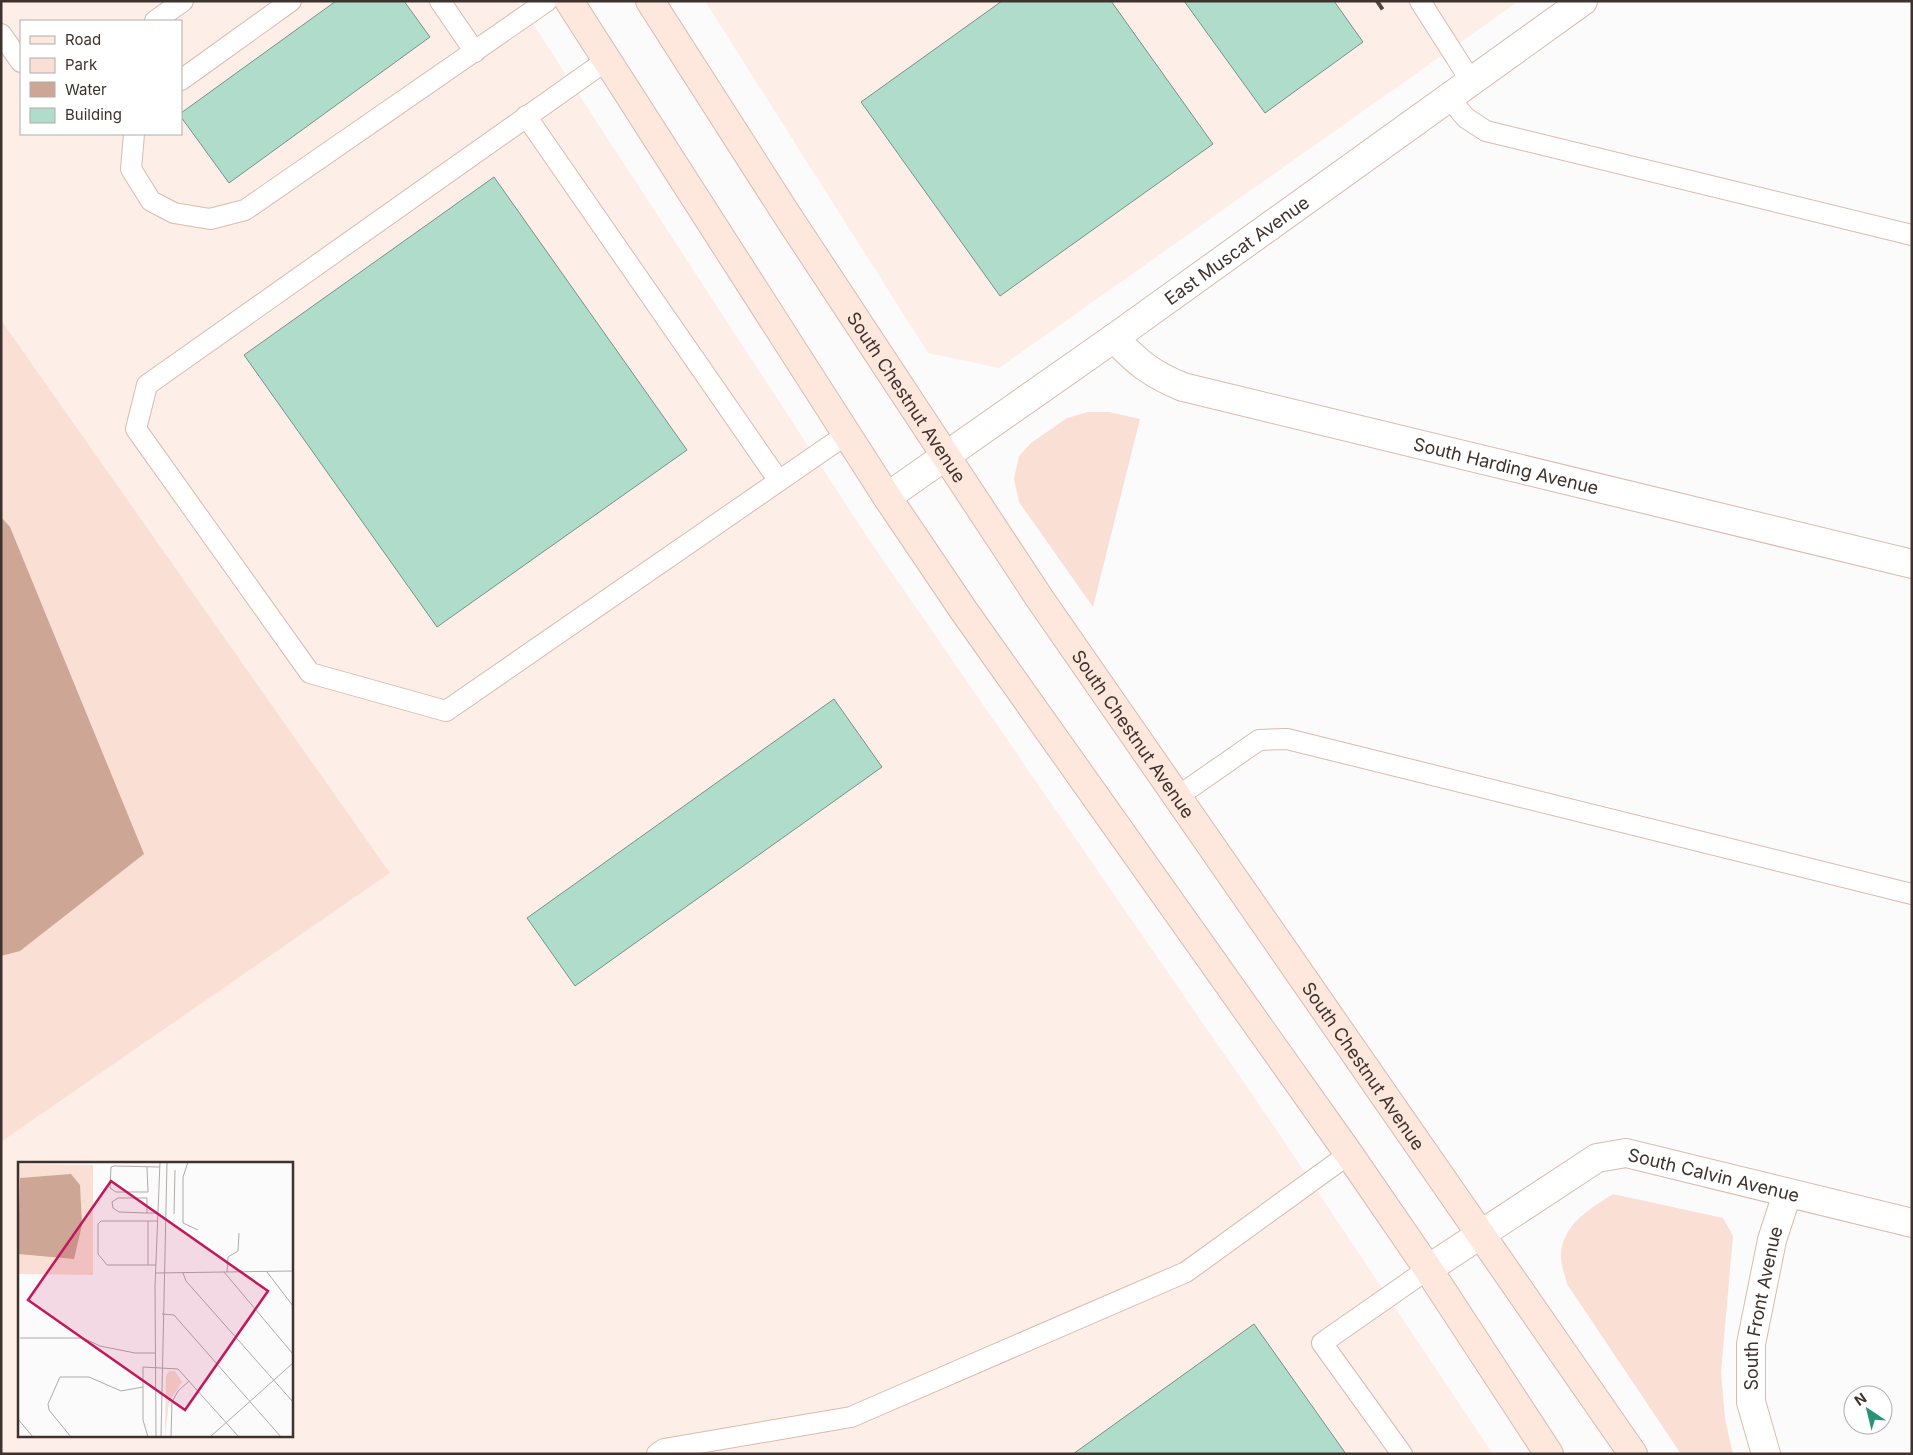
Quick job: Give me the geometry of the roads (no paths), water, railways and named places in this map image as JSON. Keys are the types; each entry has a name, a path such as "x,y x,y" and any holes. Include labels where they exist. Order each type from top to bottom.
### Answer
{"main road":[{"path":"569,1 847,434 964,611 1349,1154 1428,1269 1549,1454"},
{"name":"South Chestnut Avenue","path":"650,1 945,457 1040,599 1633,1454"}],"street":[{"name":"East Muscat Avenue","path":"888,497 1114,338 1583,1"},
{"name":"South Harding Avenue","path":"1114,338 1136,361 1155,376 1183,387 1912,564"},
{"name":"South Calvin Avenue","path":"1428,1269 1597,1158 1626,1153 1786,1194 1912,1223"},
{"name":"South Front Avenue","path":"1766,1454 1751,1402 1751,1344 1772,1240 1786,1194"}],"lane":[{"path":"156,20 184,1"},
{"path":"182,79 291,1"},
{"path":"440,1 475,52"},
{"path":"134,135 131,169 151,201 174,213 210,219 245,210 547,1"},
{"path":"1420,1 1471,81"},
{"path":"1,34 20,61"},
{"path":"607,60 146,385 136,429 310,673 446,711 847,434"},
{"path":"1448,98 1466,118 1486,131 1912,235"},
{"path":"526,116 780,481"},
{"path":"1177,797 1259,740 1288,739 1912,894"},
{"path":"657,1454 664,1449 851,1417 1168,1280 1186,1272 1349,1154"},
{"path":"1402,1454 1322,1343 1428,1269"}],"water":[{"path":"1,517 10,527 144,854 20,951 1,956"}],"railway":[{"path":"1377,1 1385,13"}]}
